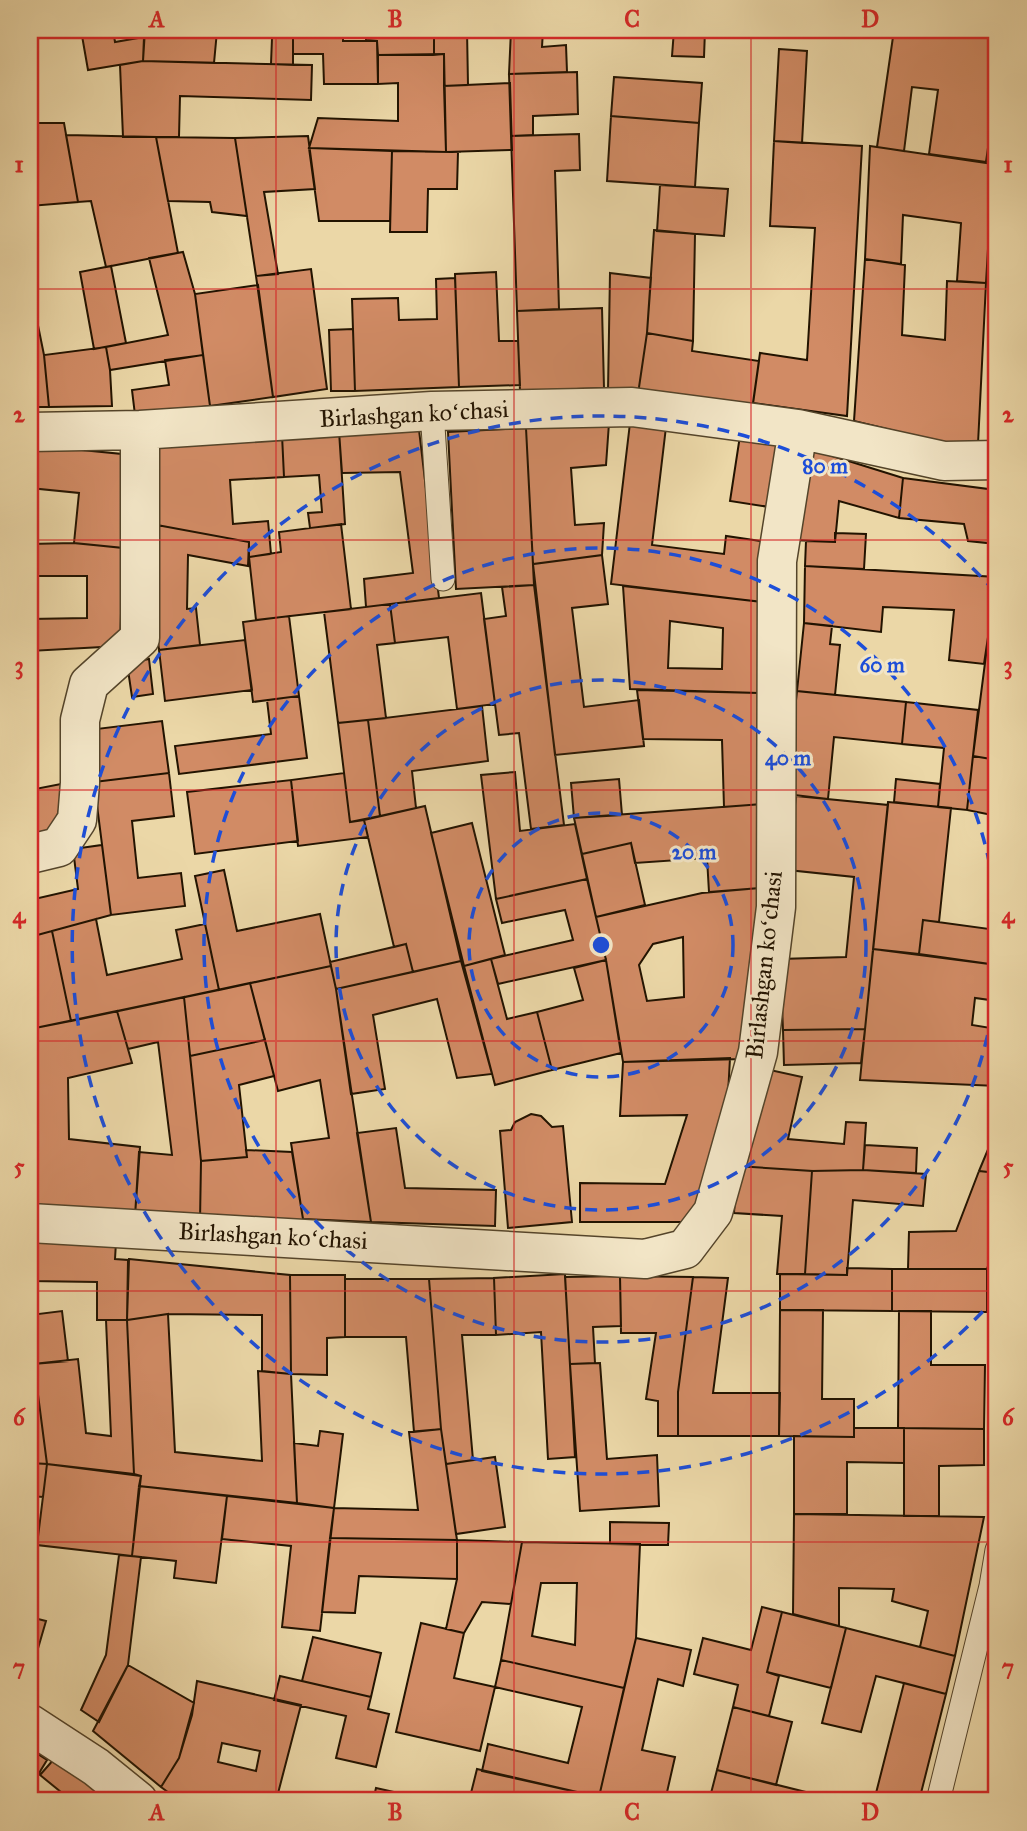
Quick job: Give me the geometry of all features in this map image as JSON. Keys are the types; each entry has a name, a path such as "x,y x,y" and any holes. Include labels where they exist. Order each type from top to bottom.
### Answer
{"street":[{"name":"Birlashgan koʻchasi","path":"30,432 140,430 432,411 632,407 797,429 944,461 997,460"},
{"name":"Birlashgan koʻchasi","path":"30,1223 645,1258 685,1249 713,1212 758,1052 776,907 777,561 797,429"},
{"path":"30,854 58,847 77,820 80,720 89,684 140,638 140,430"},
{"path":"30,1724 96,1768 138,1801"}],"lane":[{"path":"432,411 443,579"},
{"path":"937,1801 991,1586 997,1550"}],"building":[{"path":"30,30 45,30 30,41"},
{"path":"81,30 113,30 115,42 144,37 143,61 88,70"},
{"path":"145,30 293,30 293,65 271,64 272,38 217,31 214,63 143,61"},
{"path":"293,30 343,30 343,41 377,41 378,84 324,84 323,54 293,54"},
{"path":"366,30 434,30 434,55 378,55 377,41 366,40"},
{"path":"434,30 467,30 468,85 444,86 444,54 434,55"},
{"path":"511,30 543,30 542,47 566,45 567,72 509,74"},
{"path":"674,30 705,30 704,57 672,56"},
{"path":"894,30 997,30 997,85 986,162 929,154 938,90 912,87 904,151 877,147"},
{"path":"779,49 807,51 802,143 774,141"},
{"path":"444,54 446,152 309,148 318,118 398,121 398,83 378,84 378,55"},
{"path":"143,61 312,65 311,100 180,96 179,137 123,137 120,65"},
{"path":"577,72 578,114 533,116 533,135 511,136 509,74"},
{"path":"614,77 702,83 699,123 611,116"},
{"path":"510,83 512,150 446,152 444,86"},
{"path":"997,85 997,120 993,120"},
{"path":"611,116 699,123 695,187 607,181"},
{"path":"30,123 64,123 78,202 30,206"},
{"path":"579,134 580,170 555,171 559,309 517,311 511,136"},
{"path":"66,135 156,137 178,253 106,267 91,201 78,202"},
{"path":"308,136 315,189 264,192 278,274 256,276 235,138"},
{"path":"156,137 235,138 247,216 212,212 210,202 168,201"},
{"path":"774,141 862,146 847,416 753,403 760,353 807,360 815,228 770,226"},
{"path":"870,146 993,164 986,283 957,281 961,223 903,215 901,264 865,259"},
{"path":"309,148 392,151 390,221 319,221"},
{"path":"392,151 458,152 457,189 428,189 427,232 390,232"},
{"path":"660,185 728,189 724,236 657,231"},
{"path":"654,230 695,234 693,341 647,333"},
{"path":"183,252 195,294 203,355 110,370 106,347 168,335 149,258"},
{"path":"865,259 905,265 902,335 945,340 947,281 986,283 978,444 940,442 854,421"},
{"path":"111,266 126,343 94,349 80,272"},
{"path":"311,269 327,389 273,397 256,276"},
{"path":"496,272 499,341 518,341 520,385 459,387 455,274"},
{"path":"610,273 651,278 647,333 638,394 608,390"},
{"path":"455,278 459,387 355,391 352,299 398,298 399,320 437,319 436,279"},
{"path":"258,285 273,397 210,406 195,294"},
{"path":"30,286 44,355 49,407 30,407"},
{"path":"602,308 604,388 520,391 517,311"},
{"path":"353,329 355,391 331,391 329,330"},
{"path":"647,333 693,341 692,351 759,361 752,411 638,394"},
{"path":"106,347 112,406 49,407 44,355"},
{"path":"203,355 210,406 135,415 132,390 169,385 165,360"},
{"path":"997,401 997,437 989,440 991,403"},
{"path":"609,423 606,465 571,468 575,525 604,523 602,555 533,564 526,428"},
{"path":"630,423 666,427 652,545 724,554 726,536 768,542 762,602 611,584"},
{"path":"526,428 534,585 456,589 448,432"},
{"path":"741,429 786,435 776,508 730,501"},
{"path":"419,430 439,598 366,607 364,579 413,573 400,472 342,473 339,431"},
{"path":"339,431 345,524 310,528 308,513 322,512 319,475 284,477 282,435"},
{"path":"282,435 284,477 230,480 233,524 268,521 271,554 249,557 249,542 157,525 157,442"},
{"path":"31,445 132,455 123,548 74,543 79,493 30,488"},
{"path":"810,449 903,478 899,518 839,501 835,542 794,540"},
{"path":"903,478 988,489 997,544 968,541 964,524 899,518"},
{"path":"997,484 997,545 988,489"},
{"path":"341,524 351,609 256,620 249,557 281,552 279,532"},
{"path":"157,525 249,542 248,566 188,555 187,609 196,608 200,645 159,650 150,574"},
{"path":"835,533 866,534 864,569 805,566 806,541 835,542"},
{"path":"74,543 123,548 120,646 30,651 30,619 87,618 87,576 30,576 30,544"},
{"path":"602,555 608,604 572,608 584,707 639,700 644,746 555,755 533,564"},
{"path":"805,566 997,577 984,664 949,660 954,610 883,607 881,632 804,623"},
{"path":"997,584 997,624 990,624"},
{"path":"534,585 564,825 531,829 519,733 499,735 484,619 506,616 502,587"},
{"path":"623,586 762,602 759,693 630,689","holes":["670,621 723,628 722,669 668,668"]},
{"path":"481,593 495,704 457,709 448,637 395,643 390,604"},
{"path":"390,604 395,643 377,645 386,718 338,723 324,612"},
{"path":"289,616 299,696 253,702 243,622"},
{"path":"804,623 832,626 830,644 840,645 835,695 797,691"},
{"path":"990,624 997,624 997,760 973,756"},
{"path":"245,640 252,690 165,701 159,650"},
{"path":"149,659 153,694 132,697 127,663"},
{"path":"637,690 759,693 762,804 724,807 722,740 643,739"},
{"path":"797,691 906,702 902,744 834,737 828,799 786,794"},
{"path":"299,696 307,758 179,774 175,746 271,734 267,700"},
{"path":"906,702 978,710 967,810 938,807 944,748 902,744"},
{"path":"482,706 488,761 412,771 416,808 380,816 368,720"},
{"path":"368,720 380,816 350,822 338,723"},
{"path":"162,721 169,773 94,782 88,730"},
{"path":"973,756 997,760 997,816 967,810"},
{"path":"515,772 520,831 575,824 587,879 496,899 481,775"},
{"path":"169,773 174,816 132,821 138,878 181,873 185,906 111,915 94,782"},
{"path":"344,773 350,822 364,820 368,837 298,846 291,780"},
{"path":"619,779 622,815 574,818 571,783"},
{"path":"896,779 940,784 938,807 894,802"},
{"path":"291,780 298,841 195,854 187,792"},
{"path":"66,783 53,832 30,837 30,790"},
{"path":"796,796 888,805 865,1029 783,1030 780,959 846,957 854,877 788,870"},
{"path":"888,802 951,808 939,922 923,920 919,954 873,949"},
{"path":"762,804 760,888 709,892 707,858 635,863 631,843 582,854 574,818"},
{"path":"425,806 461,961 413,972 406,944 394,947 364,820"},
{"path":"472,823 505,955 464,966 431,833"},
{"path":"631,843 645,905 596,917 582,854"},
{"path":"102,845 111,915 30,937 30,900 78,889 73,849"},
{"path":"224,870 237,931 320,914 331,966 219,990 195,876"},
{"path":"587,879 606,960 498,984 491,959 573,940 565,910 502,923 496,899"},
{"path":"760,888 743,1059 623,1062 596,917 702,893","holes":["683,937 684,997 647,1001 639,965 653,944"]},
{"path":"96,919 107,975 182,959 176,930 205,924 219,990 71,1021 52,931"},
{"path":"923,920 997,930 997,965 919,954"},
{"path":"52,931 71,1021 30,1029 30,937"},
{"path":"406,944 413,972 336,989 330,962"},
{"path":"873,949 997,965 997,1001 975,998 972,1025 997,1029 997,1086 860,1080"},
{"path":"491,959 507,1019 537,1012 552,1070 495,1085 464,966"},
{"path":"606,960 621,1053 552,1070 537,1012 583,1000 574,968"},
{"path":"461,961 492,1074 457,1078 437,999 373,1015 385,1089 351,1094 336,989"},
{"path":"331,966 371,1222 303,1219 291,1143 329,1138 320,1080 278,1091 250,983"},
{"path":"250,983 265,1040 190,1056 184,997"},
{"path":"184,997 201,1161 200,1221 135,1216 139,1152 172,1155 158,1042 128,1049 117,1011"},
{"path":"117,1011 132,1063 68,1078 69,1139 140,1147 135,1216 34,1204 30,1029"},
{"path":"865,1029 861,1063 784,1065 783,1030"},
{"path":"265,1040 274,1076 239,1085 247,1157 201,1161 190,1056"},
{"path":"730,1058 727,1113 693,1222 580,1222 580,1183 665,1184 687,1115 620,1116 623,1062"},
{"path":"761,1068 802,1077 788,1139 844,1144 846,1122 866,1123 863,1170 812,1171 737,1166"},
{"path":"531,1114 541,1116 552,1127 563,1126 572,1222 508,1228 500,1131 511,1130 515,1122"},
{"path":"396,1128 405,1188 496,1190 495,1226 371,1222 357,1133"},
{"path":"997,1128 997,1173 979,1171"},
{"path":"30,1145 33,1145 34,1204 30,1204"},
{"path":"865,1145 917,1148 916,1173 863,1170"},
{"path":"246,1150 292,1152 304,1225 200,1221 201,1161 247,1157"},
{"path":"737,1166 812,1171 805,1274 777,1274 782,1216 734,1213"},
{"path":"863,1170 926,1174 923,1206 853,1200 847,1275 805,1274 812,1171"},
{"path":"979,1171 997,1173 997,1240 987,1269 908,1269 909,1232 956,1231"},
{"path":"997,1240 997,1272 987,1269"},
{"path":"30,1241 116,1242 115,1259 128,1260 127,1320 97,1320 97,1282 30,1281"},
{"path":"129,1259 290,1275 291,1374 262,1371 262,1315 168,1314 127,1320"},
{"path":"847,1268 892,1269 892,1311 780,1310 780,1274 847,1275"},
{"path":"892,1269 987,1269 987,1312 892,1311"},
{"path":"565,1274 575,1457 548,1459 541,1332 496,1335 494,1278"},
{"path":"290,1275 345,1275 345,1337 327,1338 327,1375 291,1374"},
{"path":"620,1276 621,1326 593,1327 595,1363 570,1364 565,1277"},
{"path":"620,1276 693,1277 678,1392 678,1436 658,1436 658,1401 646,1399 656,1333 621,1333"},
{"path":"693,1277 728,1278 713,1393 780,1393 779,1436 678,1436 678,1392"},
{"path":"494,1278 496,1335 462,1335 473,1460 446,1464 429,1279"},
{"path":"345,1279 429,1279 441,1429 414,1432 406,1337 345,1337"},
{"path":"780,1310 823,1310 822,1399 854,1399 854,1437 779,1436"},
{"path":"62,1311 68,1361 34,1364 30,1315"},
{"path":"899,1311 931,1311 931,1365 985,1365 984,1429 898,1428"},
{"path":"168,1314 175,1452 262,1461 258,1371 291,1374 297,1503 139,1486 141,1476 134,1474 127,1320"},
{"path":"106,1320 127,1320 134,1474 47,1464 34,1364 78,1359 86,1433 111,1436"},
{"path":"30,1327 34,1364 47,1464 30,1463"},
{"path":"600,1363 607,1459 657,1455 659,1506 580,1511 570,1364"},
{"path":"854,1428 904,1428 904,1463 847,1462 847,1514 794,1514 794,1436 854,1437"},
{"path":"904,1428 984,1429 984,1465 939,1466 939,1516 904,1516"},
{"path":"441,1429 457,1540 330,1538 334,1508 418,1510 409,1432"},
{"path":"320,1431 343,1434 334,1508 297,1503 294,1443 318,1446"},
{"path":"495,1457 505,1527 456,1534 446,1464"},
{"path":"30,1463 47,1464 43,1497 30,1496"},
{"path":"47,1464 141,1476 132,1556 37,1545"},
{"path":"139,1486 227,1496 216,1583 174,1578 176,1561 132,1556"},
{"path":"227,1496 334,1508 320,1631 282,1627 291,1546 222,1539"},
{"path":"794,1514 984,1517 955,1656 920,1647 928,1611 892,1601 894,1589 839,1588 839,1626 793,1614"},
{"path":"610,1522 669,1523 668,1545 610,1544"},
{"path":"330,1538 457,1540 457,1579 359,1576 355,1613 322,1612"},
{"path":"457,1540 522,1542 511,1604 482,1602 464,1633 446,1629 457,1579"},
{"path":"522,1542 640,1544 636,1638 624,1688 501,1660","holes":["541,1583 577,1583 575,1645 532,1636"]},
{"path":"119,1555 141,1557 128,1665 99,1722 81,1710 106,1655"},
{"path":"762,1607 782,1612 767,1672 779,1676 769,1716 733,1707 738,1685 694,1674 703,1638 751,1650"},
{"path":"782,1612 846,1628 831,1688 767,1672"},
{"path":"30,1617 46,1621 32,1669 30,1668"},
{"path":"421,1623 464,1633 454,1678 495,1687 480,1751 396,1732"},
{"path":"846,1628 955,1656 946,1694 876,1676 861,1732 822,1723"},
{"path":"313,1637 381,1653 371,1697 302,1681"},
{"path":"636,1638 691,1650 683,1686 658,1679 642,1750 675,1757 665,1801 598,1801"},
{"path":"501,1660 624,1688 599,1797 482,1771 488,1744 568,1763 582,1707 495,1687"},
{"path":"128,1665 194,1703 179,1758 161,1787 93,1731"},
{"path":"280,1676 371,1697 368,1709 389,1714 376,1767 336,1758 346,1716 274,1700"},
{"path":"197,1681 301,1705 276,1801 180,1801 161,1787 179,1758 192,1715","holes":["222,1743 260,1751 256,1771 218,1762"]},
{"path":"904,1683 946,1694 919,1801 874,1801"},
{"path":"733,1707 792,1722 776,1785 717,1770"},
{"path":"30,1749 47,1760 30,1788"},
{"path":"62,1750 124,1801 72,1801 40,1775"},
{"path":"477,1769 599,1797 598,1801 469,1801"},
{"path":"717,1770 822,1796 821,1801 709,1801"},
{"path":"376,1788 434,1801 373,1801"}]}
